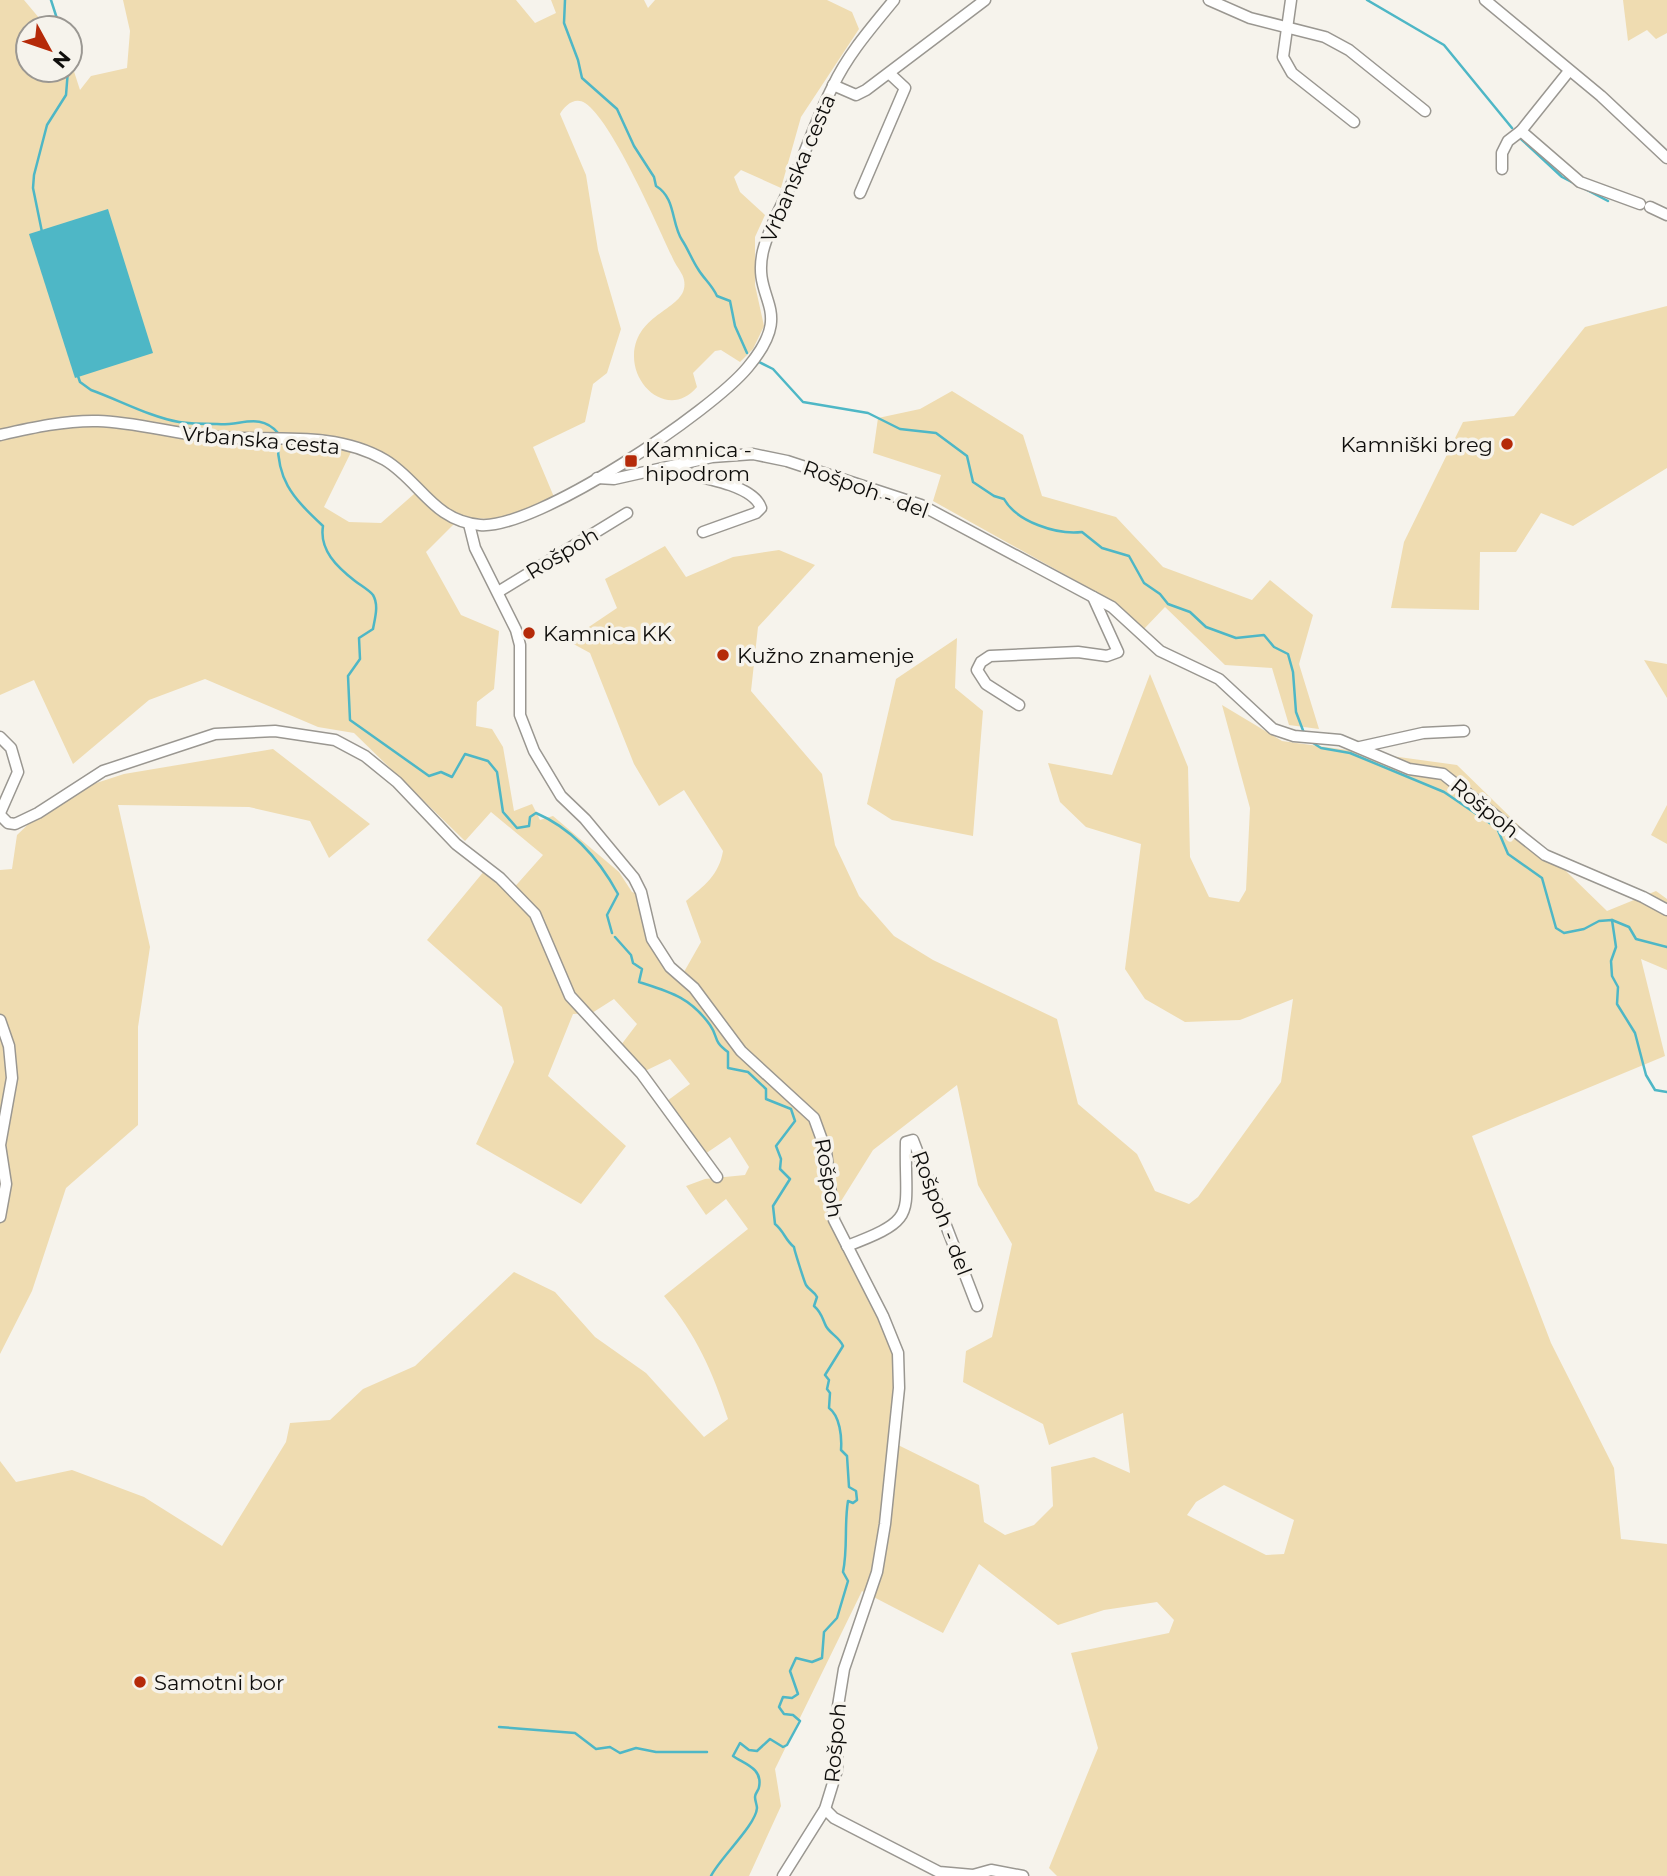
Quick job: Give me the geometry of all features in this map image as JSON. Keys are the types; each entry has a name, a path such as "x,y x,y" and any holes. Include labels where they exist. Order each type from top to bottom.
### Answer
{"street":[{"name":"Vrbanska cesta","path":"0,435 98,421 205,437 268,436 329,443 361,450 386,461 428,500 454,519 469,524 496,525 522,518 596,478 698,413 747,369 760,352 772,325 761,261 765,246 833,85 859,44 894,0"},
{"path":"833,85 856,95 890,74 985,0"},
{"path":"1209,0 1250,18 1325,37 1349,50 1425,111"},
{"path":"1291,0 1283,57 1292,74 1354,122"},
{"path":"1485,0 1667,158"},
{"path":"1502,169 1502,153 1508,141 1521,131 1569,71"},
{"path":"860,193 905,88 890,74"},
{"path":"1521,131 1580,182 1667,215"},
{"name":"Rošpoh - del","path":"596,478 614,479 712,457 753,454 787,461 921,505 1112,607 1160,652 1219,679 1273,729 1294,736"},
{"name":"Rošpoh - del","path":"663,469 738,488 760,503 761,508 756,513 703,532"},
{"name":"Rošpoh","path":"498,592 627,513"},
{"name":"Rošpoh","path":"469,524 475,548 512,618 520,645 520,715 534,751 561,796 585,819 634,878 641,892 652,939 670,967 694,988 741,1051 814,1118 827,1151 834,1220 894,1338 898,1353 899,1388 885,1524 877,1572 844,1669 838,1706 837,1770 825,1809 783,1876"},
{"path":"1019,705 986,684 977,670 981,662 990,656 1064,652 1107,656 1118,652 1093,597"},
{"path":"1360,747 1423,733 1464,730"},
{"path":"0,737 10,748 18,772 0,814 8,823 15,824 38,813 103,771 215,734 275,731 335,740 365,756 397,782 456,844 500,878 527,905 546,936 570,996 641,1073 717,1177"},
{"name":"Rošpoh","path":"1294,736 1313,735 1340,740 1409,769 1443,774 1545,855 1667,910"},
{"path":"0,1020 9,1046 12,1078 0,1144 6,1184 0,1217"},
{"name":"Rošpoh - del","path":"847,1247 888,1230 901,1219 906,1205 906,1142 914,1140 978,1306"},
{"name":"Rošpoh","path":"825,1809 834,1818 939,1872 973,1875 991,1870 1023,1876"}],"shaded area":[{"path":"0,0 24,0 36,14 14,14 14,84 78,84 80,90 91,76 127,68 130,31 123,0 516,0 535,23 556,13 551,0 644,0 648,8 655,0 827,0 852,12 859,29 801,117 781,188 741,170 734,177 740,192 765,215 755,237 755,285 764,326 753,349 740,362 721,350 715,351 693,373 697,387 687,396 676,400 655,395 647,388 635,367 634,355 637,340 644,329 652,319 679,298 684,290 684,280 621,152 596,113 585,103 574,101 560,114 586,175 598,250 621,329 607,373 593,384 585,422 533,447 554,497 510,517 461,517 426,552 461,615 499,631 494,689 477,702 476,726 492,729 503,747 514,811 532,804 540,820 553,816 619,872 632,892 638,894 656,955 680,979 701,942 686,901 705,885 714,873 723,851 684,790 659,806 634,764 590,653 568,641 617,608 605,579 665,546 686,577 733,557 779,550 815,565 758,627 751,691 822,774 835,845 859,896 894,936 933,960 1057,1019 1078,1104 1137,1154 1155,1191 1189,1204 1198,1197 1281,1082 1293,999 1240,1020 1185,1022 1145,999 1125,969 1141,844 1086,827 1060,802 1048,763 1112,775 1150,674 1188,767 1190,857 1209,897 1239,902 1246,890 1250,808 1222,705 1282,741 1457,765 1607,911 1656,891 1667,899 1667,970 1641,959 1665,1056 1472,1136 1551,1343 1614,1468 1621,1539 1667,1544 1667,1876 1057,1876 1049,1868 1098,1748 1071,1653 1169,1633 1174,1620 1157,1602 1104,1610 1058,1625 979,1564 943,1633 862,1591 775,1769 781,1806 749,1876 0,1876 0,1461 16,1482 72,1470 144,1497 222,1546 286,1442 290,1423 330,1420 363,1389 415,1366 514,1272 555,1292 595,1337 646,1373 704,1437 728,1419 702,1354 664,1296 748,1229 726,1199 706,1215 686,1186 705,1179 745,1175 749,1167 730,1137 705,1154 667,1101 690,1084 670,1059 645,1071 621,1045 637,1024 614,999 592,1013 573,1014 548,1076 626,1146 581,1204 476,1144 514,1062 502,1007 427,940 485,870 511,891 543,855 491,812 465,841 354,733 318,727 205,679 149,700 73,764 34,680 0,695","holes":["355,444 397,462 422,487 381,523 349,522 324,507","957,1085 978,1185 1012,1244 992,1337 966,1351 963,1382 1043,1424 1049,1445 1123,1413 1130,1473 1094,1457 1051,1467 1053,1506 1034,1525 1005,1535 984,1522 979,1485 892,1442 897,1349 833,1214 873,1150","1224,1485 1294,1520 1284,1554 1266,1555 1187,1515 1196,1502"]},
{"path":"1623,0 1667,0 1667,33 1656,39 1647,30 1628,41"},
{"path":"1667,306 1667,468 1573,526 1541,513 1516,552 1480,552 1479,610 1391,608 1404,542 1463,422 1514,416 1585,327"},
{"path":"952,391 1023,435 1042,496 1116,517 1163,567 1252,600 1270,580 1313,615 1299,664 1319,729 1289,725 1272,668 1225,665 1165,607 1143,630 1107,598 933,501 941,475 873,453 878,418 920,409"},
{"path":"957,638 955,688 983,711 973,836 892,820 867,804 896,679"},
{"path":"1644,660 1667,664 1667,698"},
{"path":"273,749 370,824 329,858 310,821 249,807 118,805 150,947 138,1027 138,1125 66,1188 32,1291 0,1354 0,870 12,869 17,835 42,811 84,787 124,774"},
{"path":"1667,805 1667,844 1651,835"}],"water":[{"path":"108,209 153,353 75,378 29,234"}],"waterway":[{"path":"51,0 56,14"},
{"path":"565,0 564,23 582,78 617,109 634,146 654,177 656,186 667,197 679,233 700,273 717,296 730,301 735,326 747,353"},
{"path":"1367,0 1444,45 1512,128"},
{"path":"42,232 33,188 34,175 47,125 66,95 67,84"},
{"path":"1521,139 1562,177 1608,201"},
{"path":"755,360 773,369 803,402 868,413 900,429 936,433 967,456 973,482 994,496 1004,499 1018,514 1050,529 1082,532 1102,548 1129,556 1144,583 1160,594 1168,604 1190,612 1206,627 1236,638 1264,635 1274,647 1288,654 1293,672 1296,712 1304,733"},
{"path":"78,376 80,382 91,390 168,420 203,424 257,421 278,433 279,463 288,486 302,506 323,526 324,543 336,564 375,599 373,629 359,638 360,659 348,676 350,720 429,776 441,772 452,777 465,754 488,761 497,772 503,812 517,828 529,826 530,817 536,813 573,836 602,869 618,894 607,915 612,933"},
{"path":"1310,741 1321,748 1350,753 1444,792 1497,828 1508,854 1542,878 1556,928 1564,933 1584,929 1599,921 1612,920 1629,927 1636,939 1667,947"},
{"path":"1612,920 1616,947 1611,961 1612,976 1618,987 1617,1004 1635,1033 1646,1075 1655,1090 1667,1092"},
{"path":"615,937 631,955 633,963 642,969 639,982 670,993 695,1008 713,1029 720,1045 728,1052 728,1068 748,1072 766,1089 766,1099 791,1109 795,1121 776,1146 781,1159 780,1169 790,1179 773,1206 775,1224 794,1247 806,1285 817,1297 814,1306 820,1312 826,1327 843,1346 825,1375 829,1380 829,1408 838,1421 841,1450 847,1456 849,1487 856,1491 857,1500 853,1503 848,1501 847,1510 843,1572 848,1581 837,1618 824,1632 822,1658 812,1662 796,1658 790,1671 798,1694 792,1698 783,1697 779,1707 784,1714 793,1715 800,1721 787,1745 783,1747 770,1739 757,1751 749,1750 740,1743 733,1756 752,1767 758,1775 759,1787 755,1797 757,1808 751,1823 711,1876"},
{"path":"499,1727 575,1733 596,1749 610,1747 620,1753 636,1748 656,1752 707,1752"}],"place":[{"name":"Kamniški breg","path":"1507,444"},
{"name":"Kamnica - hipodrom","path":"631,461"},
{"name":"Kamnica KK","path":"529,633"},
{"name":"Kužno znamenje","path":"723,655"},
{"name":"Samotni bor","path":"140,1682"}]}
